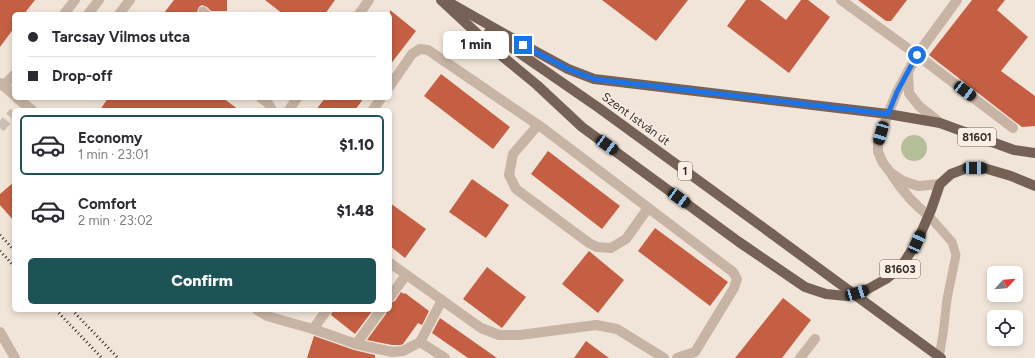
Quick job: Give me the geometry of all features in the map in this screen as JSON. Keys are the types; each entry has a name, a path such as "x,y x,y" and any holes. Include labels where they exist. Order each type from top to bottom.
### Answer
{"main road":[{"name":"81601","path":"443,0 554,62 594,79 888,114 940,123 1014,150 1035,153"},
{"name":"81603","path":"443,0 497,52 582,127 739,242 805,286 826,294 847,296 868,290 886,279 901,267 917,242 940,184"},
{"name":"Szent István út","path":"443,0 599,108 940,358"},
{"path":"940,184 951,174 967,168 984,168 1011,176 1035,186"}],"street":[{"path":"66,12 75,0"},
{"path":"90,12 99,0"},
{"path":"121,12 130,0"},
{"path":"360,12 369,0"},
{"path":"841,0 917,55 1013,128"},
{"path":"928,216 915,205 902,190 883,163 878,152 878,143 897,92 908,71 917,55 957,0"},
{"path":"392,83 412,54 420,49 428,50 538,125 733,272 736,279 734,288 695,352 677,358"},
{"path":"908,71 909,93 919,106 940,123"},
{"path":"12,77 1,85 12,93"},
{"path":"20,100 30,108"},
{"path":"264,100 271,108"},
{"path":"290,108 296,100"},
{"path":"538,125 513,154 508,175 516,190 589,243 597,247 612,248 626,239 648,208"},
{"path":"890,172 904,181 918,186 940,184"},
{"path":"392,264 481,328 499,335 520,335 596,325 618,329 664,358"},
{"path":"392,294 406,275"},
{"path":"269,313 356,344 392,352 403,351 420,342 442,300"},
{"path":"313,329 326,312"},
{"path":"356,344 380,312"},
{"path":"0,332 15,358"},
{"path":"800,358 815,339"},
{"path":"420,342 445,358"}],"lane":[{"path":"928,216 952,242 956,255 946,299 940,358"}],"green space":[{"path":"914,135 923,139 927,148 923,157 914,161 905,157 901,148 905,139"}],"building":[{"path":"0,0 35,0 26,12 12,12 12,31 0,47"},
{"path":"174,0 227,0 227,11 211,11 202,5 199,7 197,12 165,12"},
{"path":"265,0 335,0 326,12 280,12"},
{"path":"602,0 688,0 656,41"},
{"path":"746,0 760,0 786,20 801,0 808,0 830,17 789,73 727,26"},
{"path":"858,0 907,0 891,21 886,21"},
{"path":"972,0 1005,0 997,10 1028,37 1001,71 1035,96 1035,126 1022,127 929,55"},
{"path":"390,10 416,31 392,62 392,12 390,12"},
{"path":"441,74 510,127 493,149 424,96"},
{"path":"107,100 226,100 236,108 101,108"},
{"path":"324,100 362,100 356,108 318,108"},
{"path":"548,151 620,206 602,229 531,174"},
{"path":"472,179 509,205 486,238 449,212"},
{"path":"12,184 12,219 0,205 0,194"},
{"path":"392,204 426,229 405,258 392,248"},
{"path":"655,228 728,282 710,306 638,251"},
{"path":"589,251 624,280 598,313 562,284"},
{"path":"487,267 526,297 502,328 463,299"},
{"path":"401,292 404,294 405,293 429,311 422,325 418,323 401,345 392,345 367,340 386,312 392,312 392,302 395,301"},
{"path":"783,298 811,320 782,358 735,358"},
{"path":"332,312 372,312 355,334 331,315"},
{"path":"440,318 497,358 468,358 432,333"},
{"path":"314,336 354,350 375,355 375,358 307,358"},
{"path":"586,341 609,358 574,358"}],"tunnel":[{"path":"0,128 12,114"}],"railway":[{"path":"0,235 12,248"},
{"path":"0,251 12,264"},
{"path":"58,312 102,358"},
{"path":"74,312 118,358"}],"route":[{"path":"523,45 568,69 594,79 888,114 897,92 917,55"}]}
